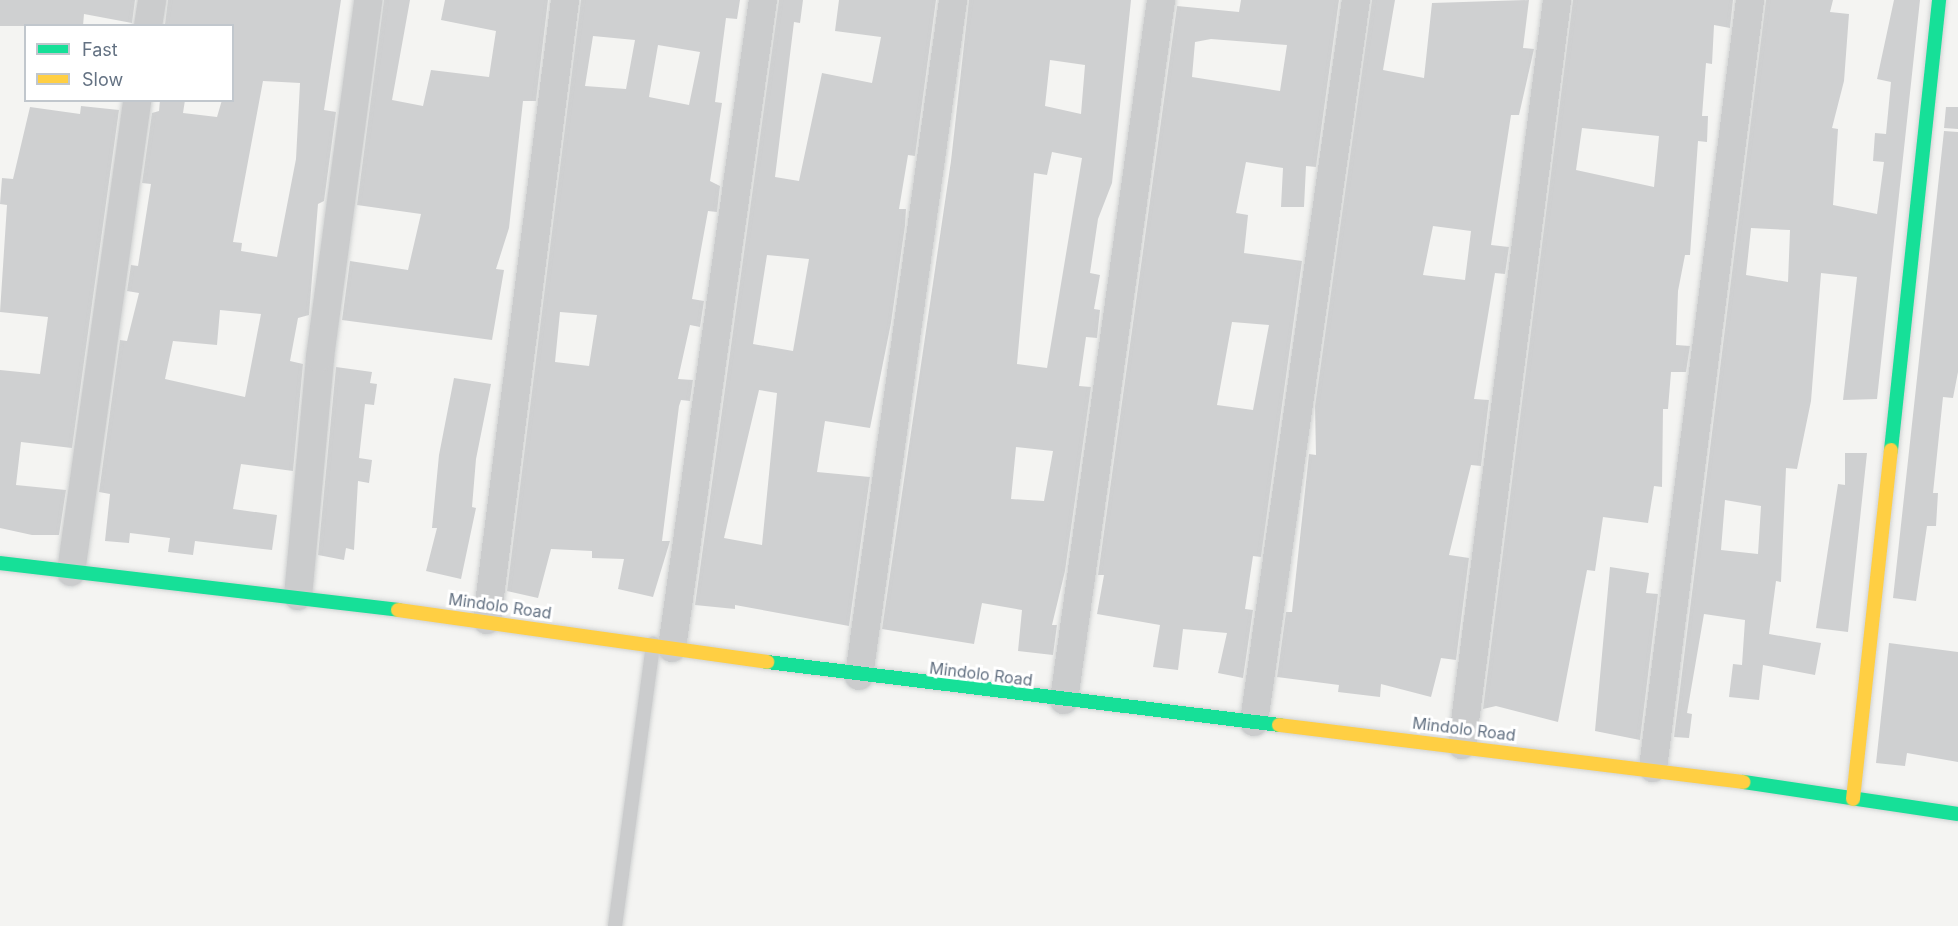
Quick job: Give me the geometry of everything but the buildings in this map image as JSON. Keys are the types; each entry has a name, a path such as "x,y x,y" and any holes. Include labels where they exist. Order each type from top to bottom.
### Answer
{"street":[{"path":"148,24 152,0"},
{"path":"298,596 320,357 368,0"},
{"path":"487,620 565,0"},
{"path":"662,646 763,0"},
{"path":"859,676 953,0"},
{"path":"1064,700 1161,0"},
{"path":"1254,722 1356,0"},
{"path":"1462,745 1557,0"},
{"path":"1653,768 1750,0"},
{"path":"1853,799 1939,0"},
{"path":"71,572 137,102"},
{"name":"Mindolo Road","path":"0,563 298,596 487,620 859,676 1653,768 1958,814"}],"lane":[{"path":"615,926 662,646"}],"traffic: fast":[{"path":"1891,450 1939,0"},
{"path":"0,563 398,610"},
{"path":"767,662 1279,725"},
{"path":"1744,782 1958,814"}],"traffic: slow":[{"path":"1853,799 1891,450"},
{"path":"398,610 767,662"},
{"path":"1279,725 1744,782"}]}
